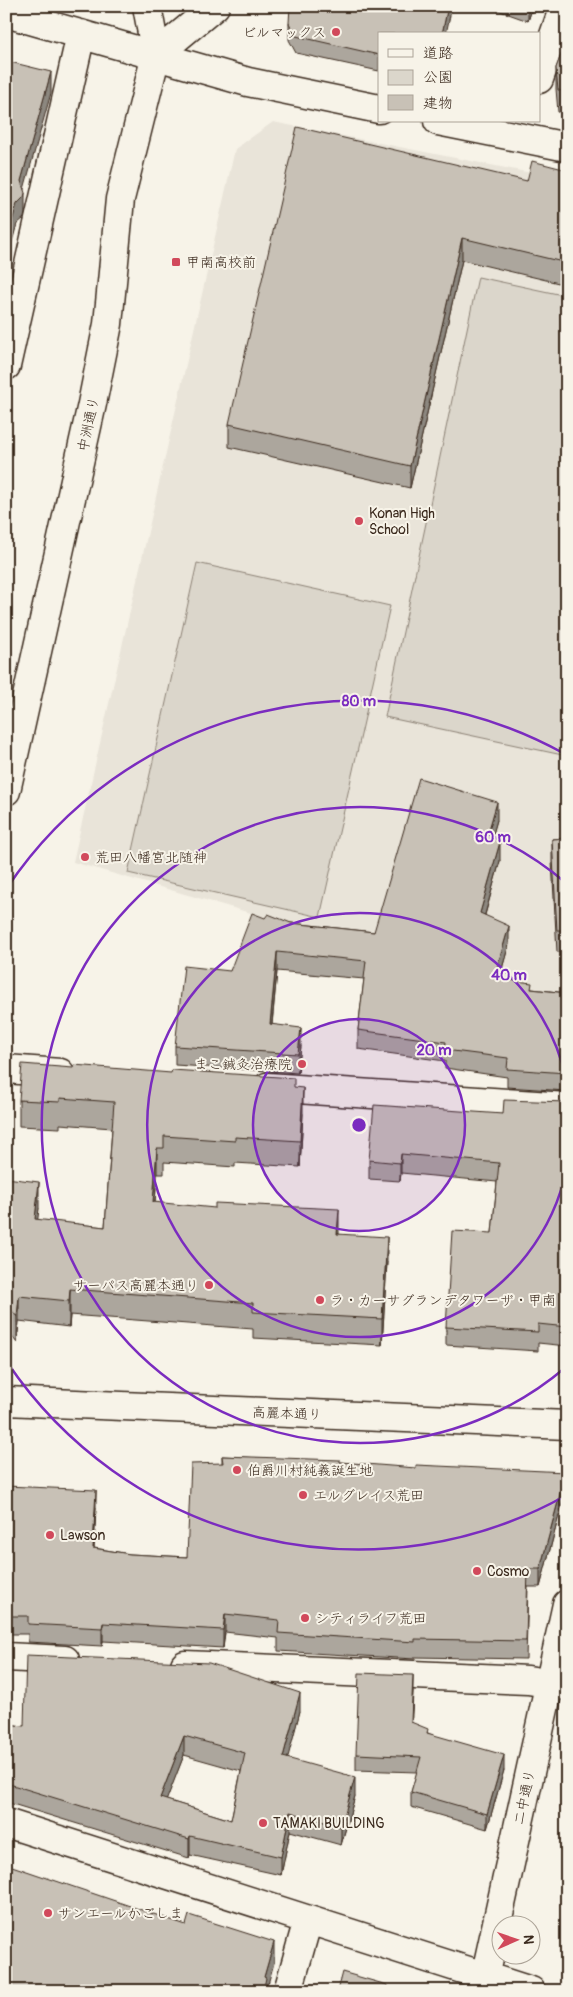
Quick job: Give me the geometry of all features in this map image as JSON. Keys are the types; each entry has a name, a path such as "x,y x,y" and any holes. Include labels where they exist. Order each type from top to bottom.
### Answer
{"street":[{"name":"中洲通り","path":"8,780 92,404 108,324 120,199 156,55 146,6"},
{"path":"156,55 215,6"},
{"path":"540,76 564,6"},
{"path":"6,14 248,82 378,109"},
{"path":"6,366 81,34"},
{"path":"447,122 522,130 567,147"},
{"path":"6,1069 86,1075"},
{"path":"242,1085 567,1106"},
{"name":"高麗本通り","path":"6,1401 567,1425"},
{"name":"二中通り","path":"484,1983 557,1685 567,1604"},
{"path":"6,1658 95,1661"},
{"path":"163,1664 528,1680 557,1685"},
{"path":"6,1823 308,1920 484,1983 531,1991"},
{"path":"288,1991 308,1920"}],"shaded area":[{"name":"Konan High School","path":"273,122 567,180 567,1004 73,862 235,149"}],"green space":[{"path":"478,277 567,296 567,756 385,717"},
{"path":"197,563 390,606 320,917 128,873"}],"building":[{"path":"290,6 448,6 442,32 378,32 378,55 296,36 289,23"},
{"path":"567,39 567,92 558,90 556,68"},
{"path":"6,61 51,72 21,181 25,193 24,197 17,204 6,243"},
{"path":"297,127 527,181 532,161 567,170 567,263 462,238 410,466 229,424"},
{"path":"419,778 497,802 488,833 500,842 480,913 509,926 494,978 532,983 531,989 567,993 567,1073 507,1069 508,1058 445,1050 446,1042 358,1030 366,961 277,952 270,1024 301,1028 298,1054 175,1046 184,966 230,971 252,913 265,918 268,914 291,923 374,932"},
{"path":"567,838 567,930 557,930 552,839"},
{"path":"22,1064 73,1068 74,1065 171,1073 172,1070 294,1078 294,1087 303,1088 300,1141 235,1137 235,1141 164,1136 164,1148 157,1148 153,1202 215,1208 215,1203 339,1209 337,1234 387,1237 382,1319 253,1312 253,1303 70,1289 69,1301 19,1296 17,1317 6,1303 6,1178 39,1182 35,1219 105,1227 114,1102 60,1098 60,1102 19,1100"},
{"path":"504,1100 567,1102 567,1327 538,1324 538,1332 446,1327 452,1231 492,1233 499,1163 401,1154 400,1163 369,1160 374,1105 503,1114"},
{"path":"222,1456 340,1460 340,1462 416,1468 416,1465 566,1472 540,1569 528,1569 526,1641 415,1639 415,1642 278,1633 279,1620 225,1614 223,1630 103,1623 102,1628 28,1624 28,1616 6,1616 6,1486 96,1490 93,1548 130,1554 187,1557 191,1464 223,1463"},
{"path":"26,1655 209,1663 300,1693 283,1757 355,1777 341,1827 290,1812 281,1857 190,1836 189,1839 6,1783 6,1724 24,1726","holes":["184,1736 245,1753 231,1820 160,1798"]},
{"path":"359,1673 413,1675 411,1722 428,1729 427,1733 504,1755 487,1814 411,1792 421,1757 356,1754"},
{"path":"6,1864 186,1925 189,1915 274,1942 264,1977 266,1978 263,1991 6,1991"},
{"path":"342,1972 387,1985 386,1991 337,1991"}],"place":[{"name":"ビルマックス","path":"336,32"},
{"name":"甲南高校前","path":"176,262"},
{"name":"Konan High School","path":"359,521"},
{"name":"荒田八幡宮北随神","path":"85,857"},
{"name":"まこ鍼灸治療院","path":"302,1064"},
{"name":"サーパス高麗本通り","path":"209,1285"},
{"name":"ラ・カーサグランデタワーザ・甲南","path":"320,1300"},
{"name":"伯爵川村純義誕生地","path":"237,1470"},
{"name":"エルグレイス荒田","path":"303,1495"},
{"name":"Lawson","path":"50,1535"},
{"name":"Cosmo","path":"477,1571"},
{"name":"シティライフ荒田","path":"305,1618"},
{"name":"TAMAKI BUILDING","path":"263,1823"},
{"name":"サンエールかごしま","path":"48,1913"}]}
